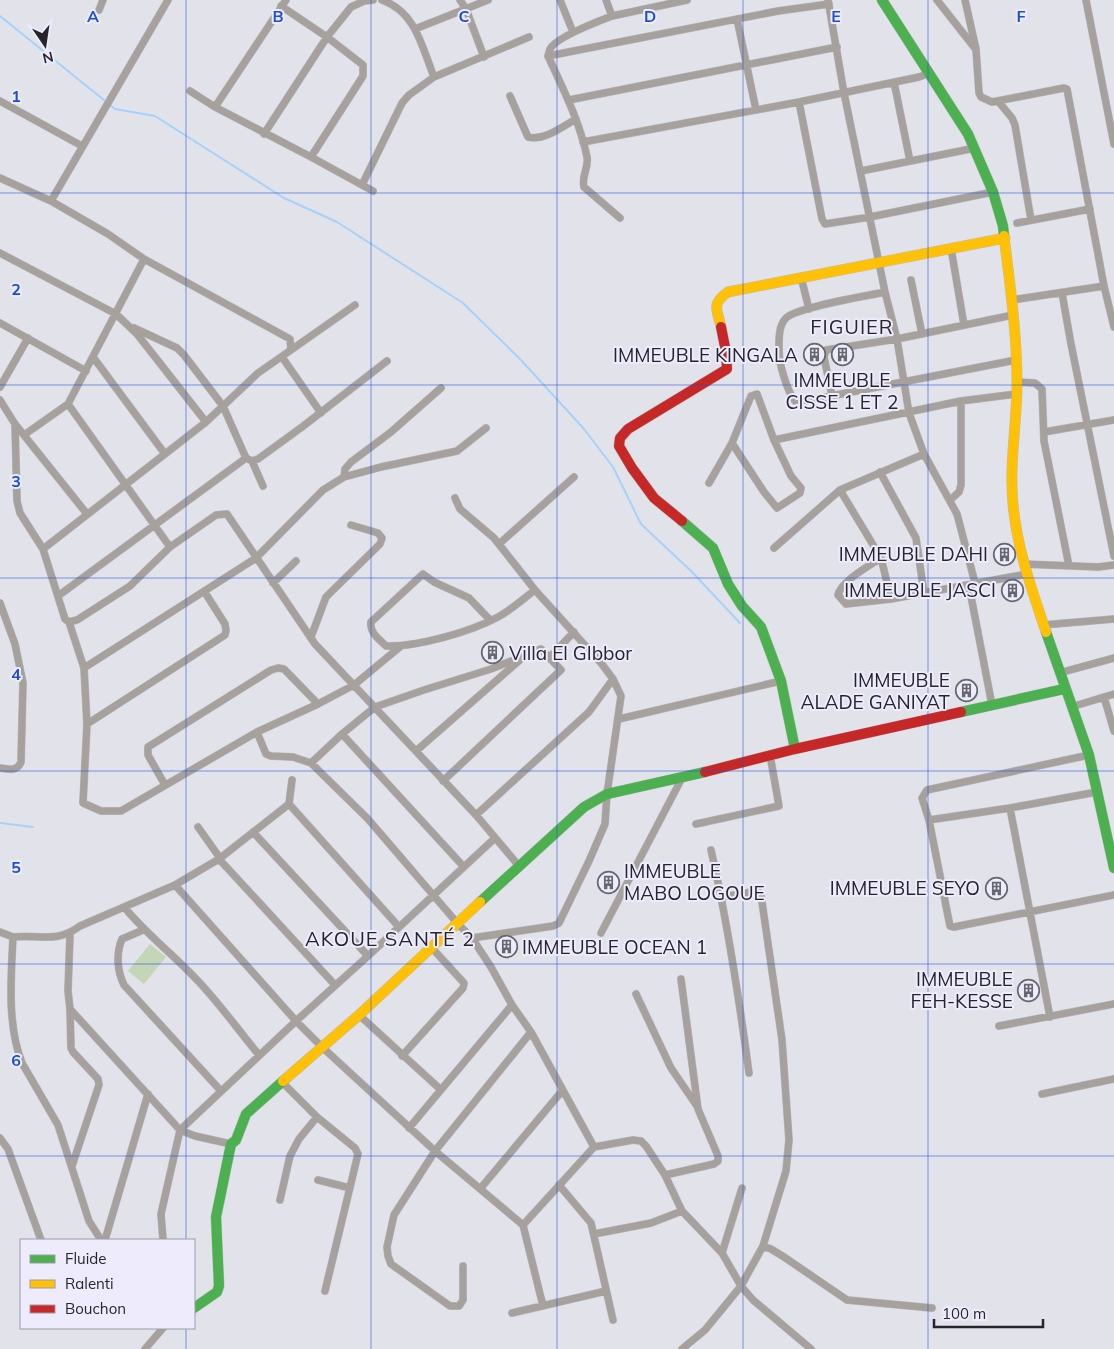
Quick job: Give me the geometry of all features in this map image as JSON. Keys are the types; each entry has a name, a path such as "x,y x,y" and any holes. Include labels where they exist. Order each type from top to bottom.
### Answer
{"street":[{"path":"98,10 104,0"},
{"path":"51,201 168,0"},
{"path":"264,134 327,37 351,7 364,1 373,0"},
{"path":"382,0 393,4 404,12 414,29 434,78"},
{"path":"460,0 466,9 484,57"},
{"path":"414,29 488,0"},
{"path":"560,0 573,32"},
{"path":"606,0 612,16"},
{"path":"620,218 584,187 583,177 588,160 569,100 548,56 550,48 573,32 612,16 686,0"},
{"path":"882,0 930,72 975,148 994,192 1005,238 1016,360 1013,505 1025,569 1064,689 1080,726 1089,755 1114,868"},
{"path":"937,0 976,48"},
{"path":"964,0 976,48 981,98 992,102 1064,88 1067,89 1070,95 1104,286 1114,327"},
{"path":"1086,0 1114,144"},
{"path":"548,56 828,2 844,93 897,339 909,413 924,454 957,514 972,584 992,705"},
{"path":"214,107 284,3 363,65 363,76 311,157"},
{"path":"737,19 756,110"},
{"path":"362,185 402,104 409,94 434,78 529,37"},
{"path":"569,100 837,48"},
{"path":"583,142 800,102 894,82 930,72"},
{"path":"894,82 910,161"},
{"path":"190,91 214,107 373,191"},
{"path":"510,96 528,137 535,139 543,136 576,119"},
{"path":"0,101 82,146"},
{"path":"998,101 1012,118 1015,125 1031,220"},
{"path":"800,102 822,219 825,224 994,192"},
{"path":"861,171 975,148"},
{"path":"0,178 51,201 108,234 144,259 290,339 291,350"},
{"path":"1017,223 1090,209"},
{"path":"795,749 781,681 761,627 742,606 728,584 713,548 654,498 618,446 620,438 628,429 727,369 726,352 716,311 718,299 724,294 801,277 1005,238"},
{"path":"951,248 964,325"},
{"path":"0,253 116,314 137,334 206,422"},
{"path":"24,435 68,404 144,259"},
{"path":"801,277 809,309"},
{"path":"911,280 922,334"},
{"path":"1012,300 1104,286"},
{"path":"886,292 809,309 786,318 781,326 778,359 795,402 1016,360"},
{"path":"1062,293 1114,556"},
{"path":"43,548 206,422 258,373 356,304"},
{"path":"832,396 824,357 826,350 897,339 1013,315"},
{"path":"0,323 86,371"},
{"path":"129,326 176,348 223,406 263,486"},
{"path":"0,387 28,338"},
{"path":"93,357 165,454"},
{"path":"282,357 321,413"},
{"path":"58,596 249,459 258,459 387,361"},
{"path":"1017,382 1035,383 1042,389 1044,441 1069,566"},
{"path":"344,477 345,469 351,462 391,432 442,388"},
{"path":"709,483 732,443 751,396 757,394 774,440 790,476 801,490 800,493 777,508 764,492 732,443"},
{"path":"774,440 961,401 1016,394"},
{"path":"0,400 15,424 87,514"},
{"path":"950,500 959,492 961,485 961,401"},
{"path":"68,404 170,547"},
{"path":"1044,432 1114,420"},
{"path":"15,424 17,501 20,513 43,548 65,619 69,622 84,668 87,724 83,803 101,811 121,811 257,732 354,685 401,646"},
{"path":"84,668 256,558 323,490 344,477 381,466 458,451 486,428"},
{"path":"774,548 840,490 924,454"},
{"path":"880,472 916,538 924,593"},
{"path":"499,544 574,476"},
{"path":"840,490 881,558 891,599"},
{"path":"455,498 460,509 494,538 535,590 574,632 613,679 622,696 604,824 589,862 559,923 553,926 472,938"},
{"path":"69,622 77,620 130,586 170,547 216,515 227,514 311,637 476,815 519,866"},
{"path":"311,637 326,597 380,544 382,538 378,533 351,525"},
{"path":"881,558 839,589 838,595 846,604 891,599 972,584 1025,569 1114,565"},
{"path":"273,583 296,561"},
{"path":"490,620 469,598 434,582 423,574 371,622 371,630 386,646 401,646 450,636 490,620 499,616 535,590"},
{"path":"87,724 224,635 226,630 225,624 204,591"},
{"path":"0,603 16,644 23,683 21,762 19,767 14,770 0,768"},
{"path":"1043,625 1114,619"},
{"path":"550,656 574,632"},
{"path":"311,763 342,734 375,708 491,669 540,649 550,656 561,670 443,781"},
{"path":"416,751 526,654"},
{"path":"1059,673 1114,658"},
{"path":"165,785 148,755 148,747 271,670 284,669 318,704"},
{"path":"476,815 589,712 613,679"},
{"path":"619,719 781,681"},
{"path":"195,1307 217,1292 219,1286 216,1217 231,1144 236,1140 246,1114 359,1015 578,812 607,794 682,778 795,749 1064,689"},
{"path":"1071,706 1114,694"},
{"path":"1104,697 1114,731"},
{"path":"257,732 266,754 293,757 311,763 368,819 472,938 512,1005 531,1032 594,1147"},
{"path":"342,734 464,866"},
{"path":"696,824 777,808 779,806 770,755"},
{"path":"1089,755 927,790 922,798 929,820 950,926 954,927 1114,896"},
{"path":"601,933 682,778"},
{"path":"0,932 13,937 50,938 70,934 80,926 175,885 220,858 289,804 292,780"},
{"path":"929,820 1097,792"},
{"path":"289,804 399,927"},
{"path":"1010,808 1050,1017"},
{"path":"198,827 220,858 335,985"},
{"path":"253,832 368,956"},
{"path":"163,1239 161,1214 180,1130 495,838"},
{"path":"711,850 722,897 750,1073"},
{"path":"175,885 322,1048 435,1151 523,1225 543,1306"},
{"path":"682,1349 705,1330 741,1286 763,1246 786,1171 789,1140 782,1040 761,894 758,891 752,891 722,897"},
{"path":"125,908 143,930 174,956 200,983 259,1056"},
{"path":"143,930 122,938 118,948 119,975 124,985 221,1091"},
{"path":"70,934 68,991 71,1048 98,1078 99,1085 72,1167"},
{"path":"13,937 12,1011 19,1055 55,1120 89,1221 100,1239"},
{"path":"402,1056 463,988 464,983 462,980 432,948"},
{"path":"681,979 698,1108"},
{"path":"636,994 671,1068 698,1108 718,1156 718,1161 714,1164 664,1175"},
{"path":"999,1026 1114,1004"},
{"path":"409,1128 512,1005"},
{"path":"70,1009 180,1130 194,1136 231,1144"},
{"path":"359,1015 440,1089"},
{"path":"463,1266 463,1300 459,1306 450,1306 391,1264 387,1247 394,1215 435,1151 531,1032"},
{"path":"1042,1094 1114,1079"},
{"path":"282,1082 317,1116 355,1148 358,1154 325,1291"},
{"path":"480,1190 562,1091"},
{"path":"105,1239 148,1094"},
{"path":"280,1200 290,1156 317,1116"},
{"path":"0,1138 8,1149 40,1239"},
{"path":"523,1225 594,1147 633,1140 641,1141 664,1175 682,1211 722,1253 741,1286 753,1300 810,1349"},
{"path":"318,1180 350,1188"},
{"path":"559,1185 591,1223 614,1320"},
{"path":"722,1253 742,1188"},
{"path":"594,1234 651,1223 682,1211"},
{"path":"763,1246 784,1256 847,1300 932,1308"},
{"path":"512,1313 606,1291"},
{"path":"145,1349 163,1329"}],"green space":[{"path":"150,944 166,957 144,984 128,971"}],"waterway":[{"path":"0,16 115,109 155,116 284,198 337,222 463,303 521,360 584,429 613,467 641,524 692,572 740,623"},
{"path":"0,823 33,827"}],"traffic: fast":[{"path":"882,0 968,134 993,192 1004,236"},
{"path":"682,521 713,548 728,584 742,606 761,627 781,681 795,749"},
{"path":"1046,632 1089,755 1114,868"},
{"path":"961,712 1064,689"},
{"path":"480,902 584,807 607,794 705,772"},
{"path":"195,1307 217,1292 219,1286 216,1217 231,1144 236,1140 246,1114 283,1081"}],"traffic: slow":[{"path":"1004,236 1013,309 1017,365 1017,398 1012,474 1013,504 1018,537 1030,585 1046,632"},
{"path":"721,327 717,304 728,292 1005,238"},
{"path":"283,1081 359,1015 480,902"}],"traffic: jam":[{"path":"682,521 654,498 619,446 620,438 628,429 727,369 721,327"},
{"path":"705,772 795,749 961,712"}],"place":[{"name":"IMMEUBLE CISSE 1 ET 2","path":"842,354"},
{"name":"IMMEUBLE KINGALA","path":"814,355"},
{"name":"IMMEUBLE DAHI","path":"1004,554"},
{"name":"IMMEUBLE JASCI","path":"1012,590"},
{"name":"Villa El GIbbor","path":"493,653"},
{"name":"IMMEUBLE ALADE GANIYAT","path":"966,691"},
{"name":"IMMEUBLE MABO LOGOUE","path":"608,882"},
{"name":"IMMEUBLE SEYO","path":"996,888"},
{"name":"IMMEUBLE OCEAN 1","path":"506,947"},
{"name":"IMMEUBLE FEH-KESSE","path":"1029,990"}],"district":[{"name":"FIGUIER","path":"852,327"},
{"name":"AKOUE SANTÉ 2","path":"390,939"}]}
